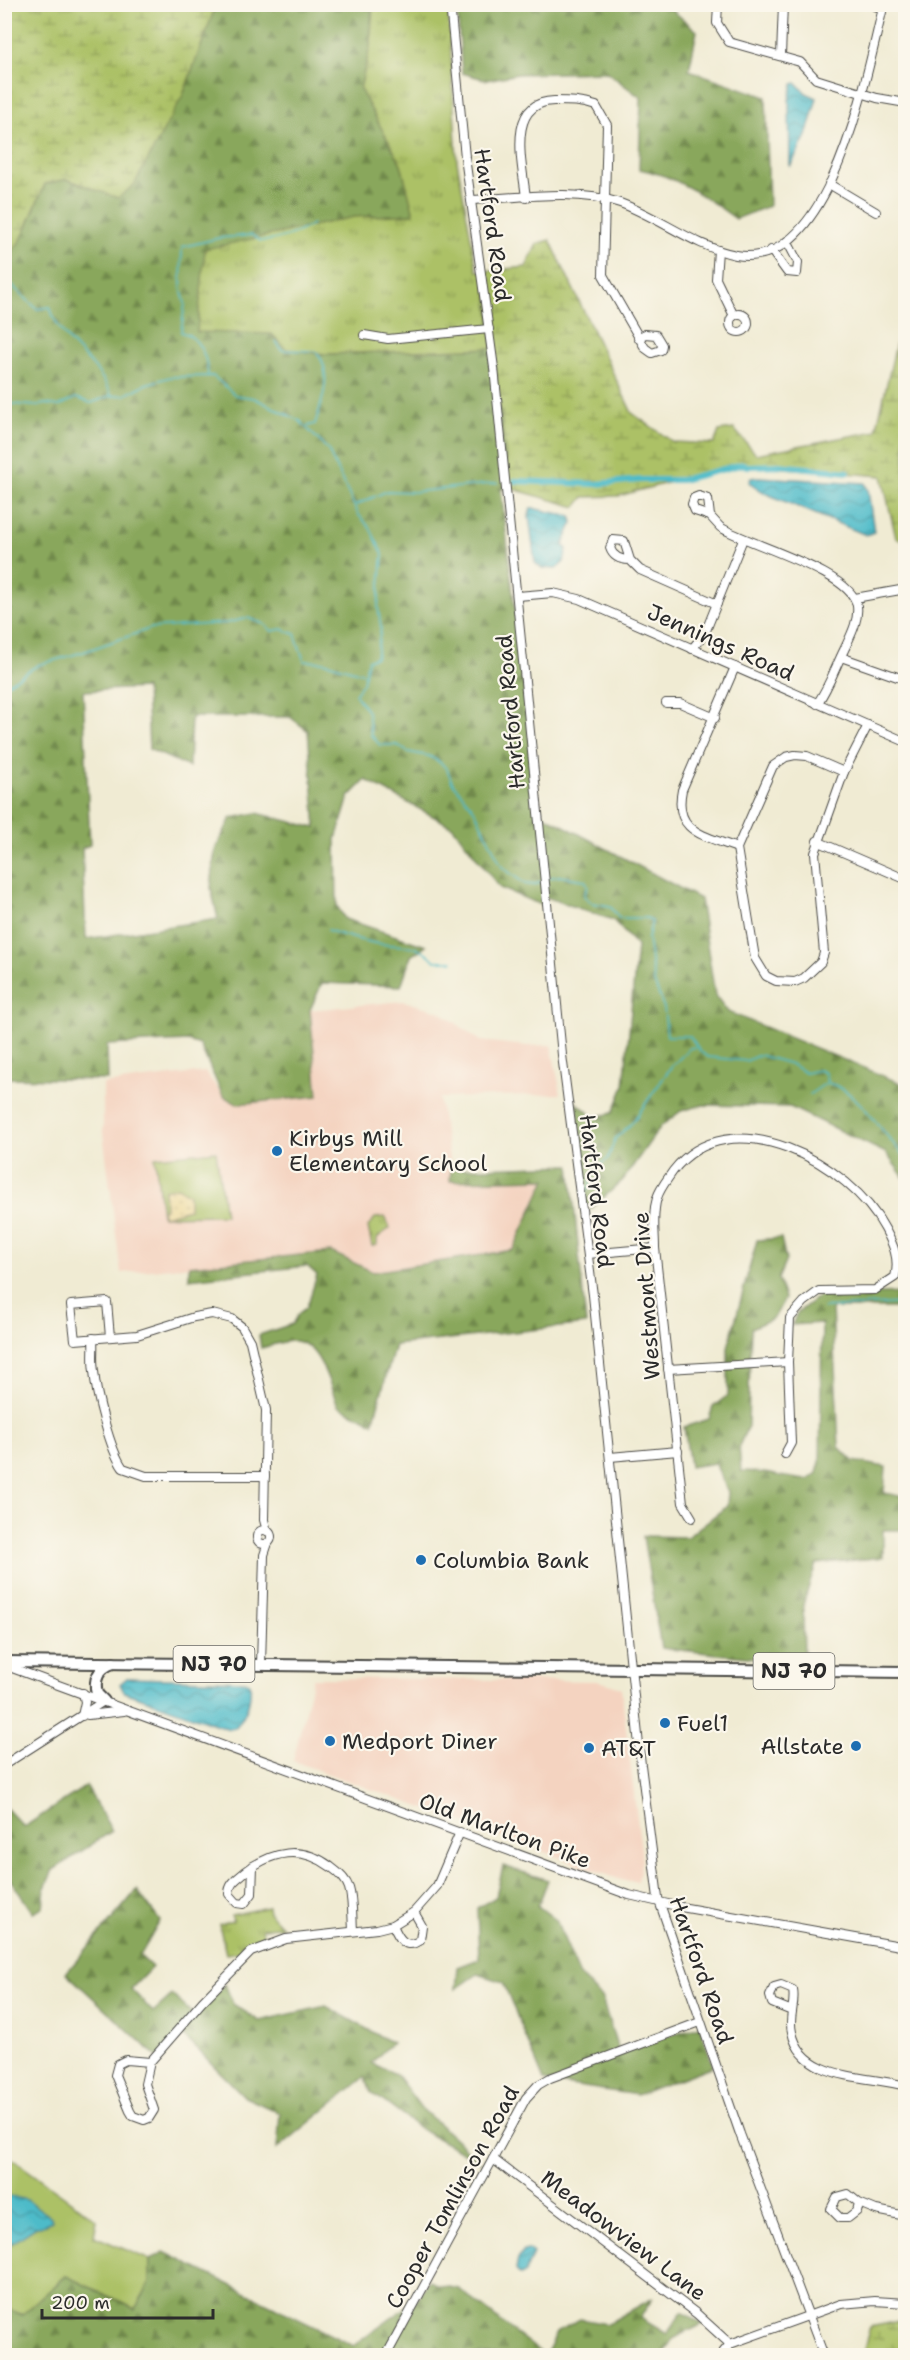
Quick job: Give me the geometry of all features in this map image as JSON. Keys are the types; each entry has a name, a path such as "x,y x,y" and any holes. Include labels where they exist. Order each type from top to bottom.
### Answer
{"highway":[{"name":"NJ 70","path":"4,1663 906,1672"},
{"path":"104,1701 97,1694 96,1680 103,1668 116,1663"}],"street":[{"name":"Hartford Road","path":"450,4 471,200 489,329 518,596 544,883 572,1136 588,1254 633,1669 641,1765 658,1903 824,2355"},
{"path":"718,4 717,23 729,42 800,62 816,79 861,93 906,103"},
{"path":"781,56 783,4"},
{"path":"471,200 576,195 619,203 718,250 749,255 771,250 787,242 807,222 829,184 846,147 884,7 870,4"},
{"path":"526,198 520,129 526,112 543,101 574,100 596,106 607,125 603,275 638,338 648,352 654,354 661,350 660,338 650,333 638,338"},
{"path":"829,184 876,212"},
{"path":"771,250 787,272 797,273 798,262 787,242"},
{"path":"718,250 717,279 734,316"},
{"path":"364,335 388,339 489,329"},
{"path":"710,516 720,527 743,539 840,581 855,598 856,619 826,691 817,704"},
{"path":"692,649 702,637 743,539"},
{"path":"630,560 650,576 717,604"},
{"path":"855,598 906,589"},
{"name":"Jennings Road","path":"518,596 547,593 570,597 906,742"},
{"path":"841,657 906,680"},
{"path":"735,667 715,718 682,790 679,803 681,815 694,831 737,848"},
{"path":"666,703 690,706 715,718"},
{"path":"844,772 807,756 795,755 779,761 773,766 737,848 754,958 766,976 776,981 795,982 813,971 824,953 814,865 817,841 844,772 868,725"},
{"path":"817,841 905,879"},
{"name":"Westmont Drive","path":"692,1518 683,1503 655,1248 654,1213 662,1186 679,1164 696,1149 718,1140 735,1138 783,1147 826,1167 848,1183 879,1218 892,1242 898,1263 895,1277 875,1290 819,1291 790,1318 788,1362 791,1443 784,1454"},
{"path":"588,1254 655,1248"},
{"path":"110,1337 107,1302 71,1305 75,1340 137,1335 194,1317 212,1314 232,1319 242,1327 250,1341 266,1410 264,1520 263,1531 257,1537 264,1543"},
{"path":"93,1338 93,1371 111,1441 123,1468 146,1476 265,1476"},
{"path":"668,1369 788,1362"},
{"path":"610,1457 678,1451"},
{"path":"261,1665 264,1543 271,1536 263,1531"},
{"name":"Old Marlton Pike","path":"4,1663 618,1892 658,1903 906,1947"},
{"path":"81,1718 85,1701 83,1694"},
{"path":"4,1765 81,1718 104,1701"},
{"path":"81,1718 106,1711 132,1712"},
{"path":"150,2062 121,2061 115,2070 130,2111 133,2116 144,2120 149,2118 154,2110 145,2084 150,2062 202,2002 251,1952 275,1941 377,1929 393,1925 414,1912 437,1886 460,1832"},
{"path":"253,1866 252,1894 244,1904 237,1903 231,1898 229,1888 232,1882 253,1866 282,1853 302,1854 324,1862 338,1872 348,1887 354,1930"},
{"path":"393,1925 399,1939 405,1943 415,1943 420,1940 422,1926 414,1912"},
{"path":"792,2011 791,2030 795,2043 803,2055 816,2065 906,2086"},
{"name":"Cooper Tomlinson Road","path":"386,2355 526,2098 542,2082 700,2022"},
{"name":"Meadowview Lane","path":"493,2159 697,2314 730,2343"},
{"path":"859,2203 882,2212 906,2216"},
{"path":"720,2355 730,2343 852,2302 906,2303"}],"shaded area":[{"name":"Kirbys Mill Elementary School","path":"403,1001 439,1011 481,1041 526,1046 551,1045 561,1094 439,1098 451,1169 450,1181 547,1178 513,1250 373,1272 331,1252 121,1273 103,1133 103,1084 205,1072 223,1096 237,1104 318,1096 310,1010"},
{"path":"313,1678 599,1681 621,1688 642,1858 638,1881 624,1881 293,1761"}],"green space":[{"path":"5,4 216,5 183,95 134,185 118,198 67,179 45,184 21,240 5,260"},
{"path":"216,5 372,5 370,47 360,89 401,164 415,214 354,217 272,334 286,349 326,354 493,348 509,488 501,489 538,812 700,899 715,995 728,1012 905,1085 905,1179 886,1153 790,1107 703,1105 681,1111 661,1126 623,1180 591,1209 585,1201 577,1103 594,1117 613,1113 624,1086 637,946 613,920 543,896 544,906 500,888 453,827 366,780 349,797 336,839 337,906 345,919 426,946 411,956 401,986 322,983 310,1010 318,1096 237,1104 223,1096 200,1045 188,1041 107,1045 108,1080 5,1078 5,260 21,240 45,184 67,179 118,197 183,95","holes":["146,688 149,749 189,767 191,717 290,717 308,731 316,828 257,813 231,818 215,850 211,888 218,919 86,939 82,848 90,845 83,691"]},
{"path":"373,5 448,5 457,161 477,271 485,271 493,348 326,354 286,349 272,334 197,332 205,249 354,217 414,214 401,164 360,89 370,47"},
{"path":"457,5 666,5 697,31 689,70 766,97 769,206 736,219 678,182 639,169 641,98 607,72 518,74 487,80 462,73"},
{"path":"550,240 632,413 673,442 714,444 719,431 734,429 756,454 876,431 899,331 905,332 905,540 896,538 882,476 737,464 619,496 584,497 576,507 509,488 485,271 526,267 537,244"},
{"path":"216,1151 225,1215 162,1216 155,1157"},
{"path":"570,1165 586,1324 395,1345 373,1423 338,1406 323,1367 311,1349 303,1343 290,1341 261,1348 259,1335 292,1324 299,1313 307,1307 317,1275 307,1266 189,1279 189,1266 331,1252 373,1272 513,1250 546,1179 450,1181 451,1169"},
{"path":"385,1217 390,1228 377,1238 377,1245 372,1246 368,1227 375,1218"},
{"path":"781,1238 786,1260 778,1279 785,1298 774,1318 751,1328 748,1426 739,1446 741,1471 808,1480 817,1473 820,1462 822,1323 792,1325 797,1313 819,1296 905,1293 905,1308 832,1308 839,1447 853,1461 886,1467 884,1493 905,1497 905,1530 883,1530 883,1557 816,1564 803,1605 804,1659 765,1659 661,1648 643,1536 687,1537 727,1506 728,1492 715,1463 690,1467 684,1427 709,1419 713,1407 728,1395 728,1347 757,1240"},
{"path":"86,1786 112,1831 53,1870 45,1888 43,1908 33,1913 5,1872 5,1807 24,1827"},
{"path":"503,1866 548,1880 538,1906 556,1920 580,1976 602,1999 618,2050 700,2026 713,2066 637,2095 544,2081 503,1982 478,1974 456,1989 458,1967 479,1959 477,1908 496,1897"},
{"path":"137,1890 160,1921 140,1956 152,1967 131,1989 153,2012 172,1995 195,2016 225,1984 233,2004 259,2021 326,2006 392,2043 371,2063 396,2074 421,2108 482,2163 422,2130 371,2092 365,2077 277,2149 280,2113 245,2097 181,2033 158,2058 66,1973"},
{"path":"268,1907 269,1913 282,1927 262,1928 264,1939 241,1945 242,1952 226,1954 219,1924 233,1921 231,1915"},
{"path":"4,2153 97,2220 94,2236 150,2260 150,2283 135,2309 66,2276 22,2315 5,2307"},
{"path":"164,2252 353,2346 419,2298 429,2280 437,2285 459,2289 544,2355 5,2355 4,2307 22,2315 66,2276 135,2309 150,2283 150,2260"},
{"path":"653,2298 640,2318 667,2334 682,2312 703,2324 673,2339 664,2355 545,2356 558,2331 580,2319 607,2324"},
{"path":"905,2320 905,2355 862,2355 870,2327"}],"sand":[{"path":"178,1187 189,1195 189,1209 164,1216 162,1212 165,1207 164,1190"}],"water":[{"path":"796,83 806,93 817,98 806,136 790,167 789,100 793,84"},
{"path":"751,478 865,483 874,532 866,535 762,492 749,482"},
{"path":"531,508 571,516 573,522 563,545 567,549 564,562 556,569 542,568 535,563 529,516"},
{"path":"127,1678 245,1681 250,1683 250,1696 242,1718 235,1728 229,1729 124,1692 120,1684"},
{"path":"5,2195 27,2200 51,2217 52,2221 35,2228 5,2248"},
{"path":"528,2250 533,2254 525,2273 520,2275 516,2270 518,2259 524,2251"}],"waterway":[{"path":"208,375 206,361 198,343 181,332 185,303 181,288 182,247 219,238 252,235 260,241 272,240 295,233 312,224"},
{"path":"4,278 37,309 50,307 62,332 98,372 111,395"},
{"path":"276,341 282,350 316,351 321,359 325,387 315,424 308,426"},
{"path":"4,399 12,404 37,406 45,404 59,406 76,398 91,403 110,396 125,395 146,384 170,377 213,376 235,395 254,398 300,421 328,450 358,514 370,528 383,554 378,607 381,628 376,657 368,660 363,683 355,694 368,712 371,735 380,745 397,745 408,752 429,756 441,763 447,769 452,782 474,809 502,867 525,884 534,885 541,882"},
{"path":"515,481 596,484 641,480 681,480 743,464 848,472"},
{"path":"356,505 387,491 414,492 497,483"},
{"path":"4,686 38,665 152,628 227,623 248,618 264,624 272,631 282,629 295,634 304,661 324,662 365,674"},
{"path":"548,878 559,876 585,880 588,886 584,896 592,903 610,906 619,918 647,918 652,921 648,938 654,982 664,1008 667,1036 690,1036 700,1051 708,1057 746,1061 759,1055 791,1064 805,1073 819,1070 825,1073 827,1082"},
{"path":"328,930 374,943 415,947 429,954 435,961 453,961"},
{"path":"584,1191 590,1187 591,1178 597,1167 608,1159 615,1139 632,1123 671,1067 690,1048 696,1047"},
{"path":"810,1094 826,1083"},
{"path":"828,1083 850,1094 870,1114 906,1158"},
{"path":"823,1308 906,1303"}],"place":[{"name":"Kirbys Mill Elementary School","path":"277,1151"},
{"name":"Columbia Bank","path":"421,1560"},
{"name":"Fuel1","path":"665,1723"},
{"name":"Medport Diner","path":"330,1741"},
{"name":"Allstate","path":"856,1746"},
{"name":"AT&T","path":"589,1748"}]}
